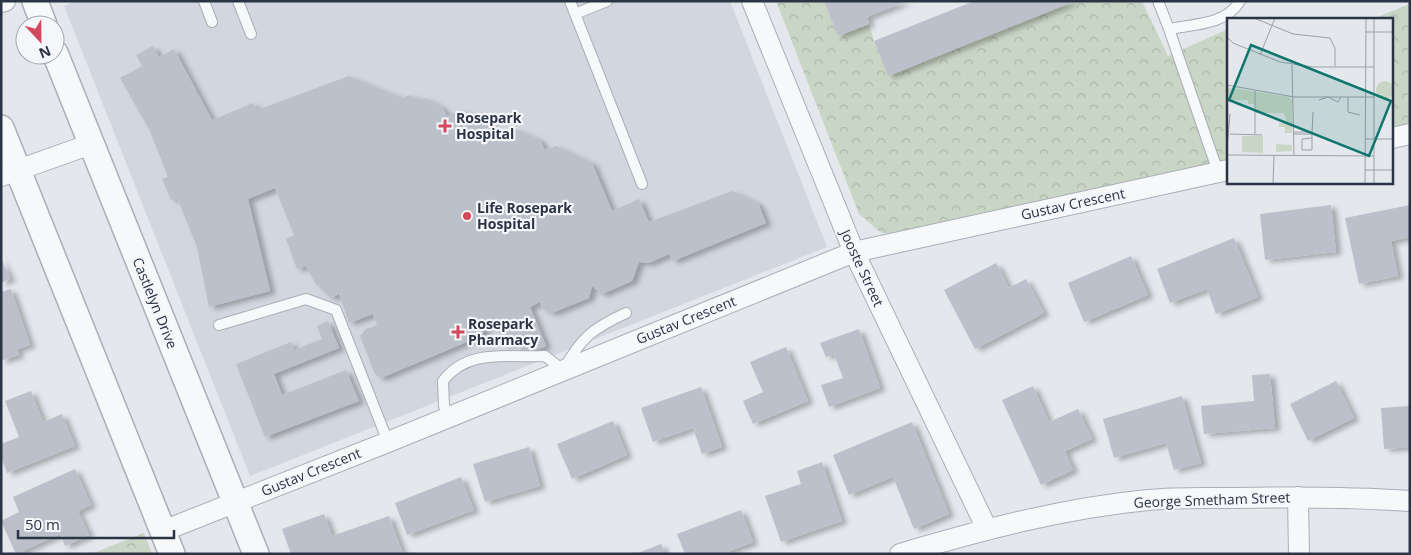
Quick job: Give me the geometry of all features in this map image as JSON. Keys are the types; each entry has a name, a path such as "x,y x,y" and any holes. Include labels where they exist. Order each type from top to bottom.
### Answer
{"street":[{"path":"35,1 40,15"},
{"name":"Jooste Street","path":"752,1 854,252 987,528"},
{"name":"Castlelyn Drive","path":"60,65 256,554"},
{"path":"1,128 10,173 172,554"},
{"path":"1394,138 1410,134"},
{"path":"10,173 91,144"},
{"name":"Gustav Crescent","path":"162,531 388,442 854,252 1224,171"},
{"path":"1298,497 1299,554"},
{"name":"George Smetham Street","path":"900,554 987,528 1100,506 1150,500 1349,497 1410,501"}],"lane":[{"path":"238,1 251,34"},
{"path":"570,1 642,184"},
{"path":"575,14 607,1"},
{"path":"1158,1 1224,171"},
{"path":"1169,29 1222,19 1240,1"},
{"path":"207,2 212,22"},
{"path":"219,325 306,299 336,310 388,442"},
{"path":"448,417 444,406 443,381 451,370 461,364 480,357 545,356 563,370 582,340 607,322 626,313"}],"shaded area":[{"name":"Rosepark Hospital","path":"75,1 730,1 827,247 250,476 64,6"}],"green space":[{"path":"776,1 824,1 838,36 869,24 888,76 1075,1 1142,1 1168,56 1227,29 1227,164 901,237 880,232 859,214"},
{"path":"1410,4 1410,123 1394,127 1394,18 1375,18"},
{"path":"144,533 152,554 91,554"}],"building":[{"path":"824,1 907,1 867,17 869,24 838,36"},
{"path":"974,1 1075,1 888,76 874,41"},
{"name":"Life Rosepark Hospital","path":"153,46 159,57 174,49 212,120 253,103 257,110 349,76 402,98 410,95 421,100 426,98 443,108 447,116 460,110 490,122 496,136 516,129 540,140 545,150 556,146 592,163 612,211 639,199 649,222 732,191 758,203 766,223 673,261 669,254 649,263 639,262 632,281 602,294 592,286 589,298 552,313 542,308 540,302 530,307 546,346 523,355 517,341 504,345 495,324 486,327 481,336 381,378 375,374 360,336 366,329 377,325 373,314 349,323 339,294 331,298 316,284 306,266 297,269 286,239 294,235 275,188 248,199 270,291 209,307 197,247 177,198 171,200 162,179 168,177 150,131 120,78 142,66 136,55"},
{"path":"1331,205 1336,252 1265,260 1260,214"},
{"path":"1410,205 1410,237 1391,241 1398,276 1359,284 1345,218"},
{"path":"1234,238 1258,297 1216,314 1207,289 1170,303 1157,269"},
{"path":"1131,256 1148,295 1084,322 1068,283"},
{"path":"1,258 10,279 1,283"},
{"path":"996,263 1009,288 1026,279 1044,313 975,349 944,290"},
{"path":"11,289 30,345 17,349 19,355 1,361 1,292"},
{"path":"328,321 339,348 274,374 282,395 346,370 359,401 265,437 236,364 291,342 294,350 322,339 317,326"},
{"path":"859,329 880,388 829,407 821,385 843,378 834,354 826,357 820,343"},
{"path":"786,347 808,401 753,424 743,401 763,392 750,362"},
{"path":"1270,374 1275,428 1204,434 1201,406 1254,401 1252,375"},
{"path":"1336,381 1354,418 1308,441 1290,404"},
{"path":"1033,386 1049,422 1078,409 1092,439 1065,451 1073,470 1041,485 1002,400"},
{"path":"701,387 722,447 702,454 693,428 653,442 641,408"},
{"path":"31,391 43,422 62,414 75,446 7,473 1,457 1,444 19,437 5,401"},
{"path":"1182,396 1201,463 1174,470 1166,443 1114,458 1103,419"},
{"path":"1410,406 1410,447 1384,449 1381,408"},
{"path":"613,421 627,455 572,479 557,444"},
{"path":"912,422 949,514 914,529 893,477 849,495 833,455"},
{"path":"529,447 540,486 485,502 473,464"},
{"path":"822,462 842,521 781,542 765,496 801,484 797,471"},
{"path":"75,469 91,505 78,511 89,535 65,546 60,534 16,554 1,521 19,512 13,497"},
{"path":"461,477 474,510 407,535 395,503"},
{"path":"741,510 753,542 722,554 685,554 677,534"},
{"path":"324,514 332,536 389,516 403,554 291,554 282,529"},
{"path":"661,544 665,554 635,554"}],"place":[{"name":"Rosepark Hospital","path":"445,126"},
{"name":"Life Rosepark Hospital","path":"467,216"},
{"name":"Rosepark Pharmacy","path":"458,332"}]}
